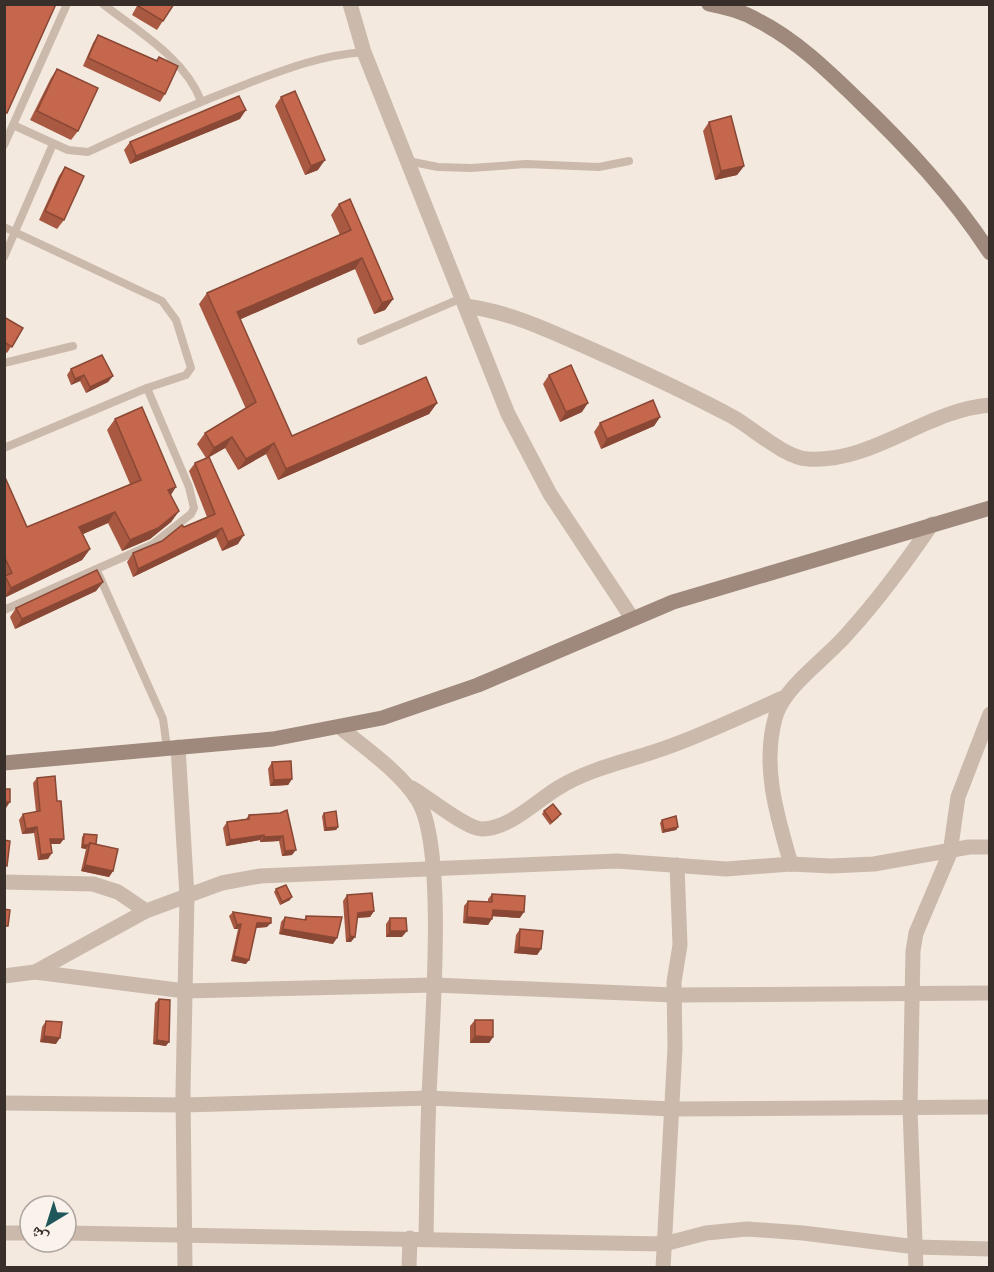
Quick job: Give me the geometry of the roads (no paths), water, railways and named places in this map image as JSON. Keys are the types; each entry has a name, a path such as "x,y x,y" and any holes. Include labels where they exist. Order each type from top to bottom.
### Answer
{"main road":[{"path":"709,4 739,11 764,24 799,47 838,81 910,150 945,191 990,253"},
{"path":"4,764 273,739 341,728 402,711 478,685 632,618 751,577 990,508"}],"street":[{"path":"350,4 364,52 508,414 550,494 632,618"},
{"path":"464,302 519,320 653,375 739,420 788,452 805,459 844,456 952,412 990,405"},
{"path":"404,783 435,801 466,825 480,829 493,827 520,814 577,777 666,748 783,698 834,649 879,598 932,524"},
{"path":"783,698 774,727 770,780 775,812 791,864"},
{"path":"916,1268 910,1108 912,994 916,933 950,853 958,797 990,714"},
{"path":"341,728 404,783 418,800 426,818 434,869 434,985 426,1238"},
{"path":"172,748 187,896 183,1105 186,1268"},
{"path":"35,972 146,911 222,883 260,876 617,861 726,869 791,864 831,866 874,864 950,853 969,847 990,847"},
{"path":"663,1268 675,1048 673,995 680,945 677,865"},
{"path":"4,882 93,884 118,892 146,911"},
{"path":"4,976 35,972 185,991 434,985 673,995 990,993"},
{"path":"4,1103 183,1105 429,1098 672,1109 990,1107"},
{"path":"78,1233 664,1244 706,1233 747,1230 803,1233 916,1248 990,1249"},
{"path":"410,1238 410,1268"}],"lane":[{"path":"4,145 67,4"},
{"path":"103,4 169,56 197,90 201,100"},
{"path":"13,125 68,150 87,152 201,100 303,63 333,54 364,52"},
{"path":"4,257 53,144"},
{"path":"408,161 438,167 471,168 526,164 599,167 629,161"},
{"path":"4,227 148,293 167,305 176,320 191,368 186,375 147,388 4,448"},
{"path":"362,340 464,302"},
{"path":"4,363 73,346"},
{"path":"4,610 166,536 187,519 194,508 185,476 147,388"},
{"path":"96,569 163,719 172,748"}]}
